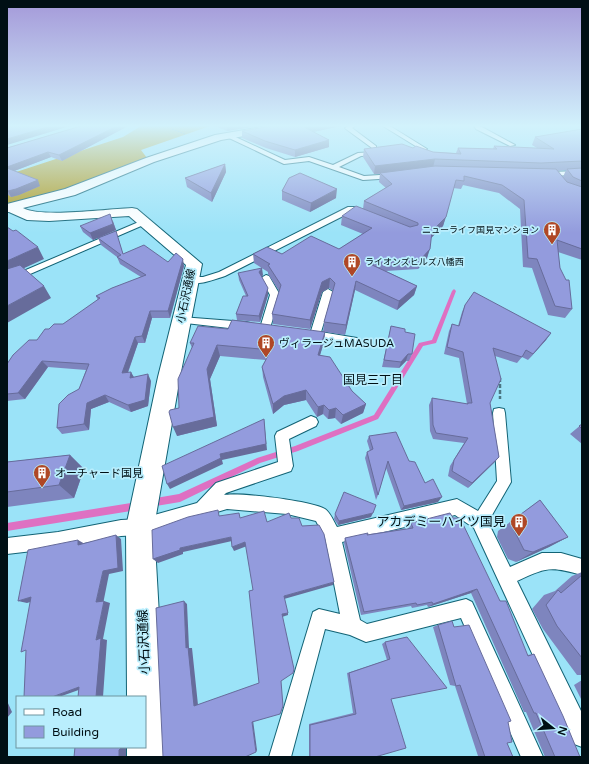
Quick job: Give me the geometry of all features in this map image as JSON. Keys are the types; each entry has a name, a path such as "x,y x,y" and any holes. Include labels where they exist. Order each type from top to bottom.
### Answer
{"street":[{"path":"9,208 70,192 146,162"},
{"name":"小石沢通線","path":"9,208 27,216 49,217 132,212 194,264 169,377 140,527 145,696"},
{"name":"小石沢通線","path":"146,724 147,757"}],"lane":[{"path":"316,162 363,178 403,175"},
{"path":"333,168 345,162"},
{"path":"537,175 558,177 582,173"},
{"path":"190,280 204,280 222,274 351,209 377,220"},
{"path":"7,281 27,274 144,223"},
{"path":"265,328 275,295 266,278"},
{"path":"315,335 328,292"},
{"path":"181,320 279,330"},
{"path":"301,333 353,341"},
{"path":"480,522 504,482 499,413"},
{"path":"201,509 221,488 286,466 282,436 311,422"},
{"path":"7,546 58,540 120,528 140,527 227,502 287,506 322,515 333,536 352,626"},
{"path":"333,536 457,507 480,522 582,736"},
{"path":"506,578 542,561 561,561 582,567"},
{"path":"280,757 319,618 352,626 366,632 466,608 532,757"}],"path":[{"path":"498,371 501,384 499,413"}],"shaded area":[{"path":"48,162 138,162 66,190 7,204 7,175"}],"building":[{"path":"7,162 22,162 7,167"},
{"path":"372,162 412,162 375,166"},
{"path":"505,162 569,162 541,163"},
{"path":"225,164 211,193 185,178"},
{"path":"435,166 556,169 567,182 582,187 582,249 557,240 560,268 566,280 569,280 572,309 555,306 537,259 528,258 524,200 502,185 464,176 464,181 456,180 446,217 432,231 430,249 421,259 370,264 417,286 399,301 356,281 346,325 324,322 335,283 330,278 322,282 310,320 272,314 281,285 268,265 270,264 253,254 267,247 282,254 311,236 339,249 372,228 342,216 356,206 410,227 418,225 418,223 364,201 392,184 380,173"},
{"path":"7,168 38,180 8,191"},
{"path":"582,168 582,181 573,177 567,169"},
{"path":"300,173 337,189 311,203 282,191 289,178"},
{"path":"110,214 113,224 90,233 80,226"},
{"path":"7,227 13,231 16,230 38,247 7,261"},
{"path":"116,231 123,254 144,245 168,262 176,253 183,259 168,311 150,311 142,336 135,337 122,373 131,372 130,378 148,374 145,400 128,405 105,395 87,403 84,424 57,428 59,404 68,395 79,389 89,364 42,361 18,393 7,394 7,364 13,355 29,340 37,340 45,329 49,329 54,324 63,324 100,298 96,296 146,275 117,257 121,255 98,238"},
{"path":"20,265 44,286 7,306 7,269"},
{"path":"262,268 259,272 268,288 259,316 236,314 243,296 248,296 238,273"},
{"path":"474,292 551,333 533,354 526,350 522,357 493,348 501,379 490,403 499,457 472,483 452,471 454,460 468,438 436,433 433,425 432,398 468,404 472,403 463,352 447,347 452,324 459,326 465,305"},
{"path":"232,320 325,332 318,355 330,357 352,391 366,404 343,415 336,408 329,410 324,405 318,407 306,390 284,396 273,404 262,367 271,350 217,345 207,369 214,417 173,427 169,412 170,410 179,408 178,379 194,343 190,343 198,326 228,329"},
{"path":"391,326 405,329 405,332 415,334 412,354 408,354 401,362 384,360"},
{"path":"264,419 266,444 220,454 221,458 167,484 162,466"},
{"path":"396,432 409,461 415,462 425,483 433,479 442,497 404,506 388,461 378,495 367,452 373,449 369,436"},
{"path":"70,455 59,485 7,492 7,462"},
{"path":"344,492 376,505 373,513 339,521 335,514"},
{"path":"540,500 568,537 533,552 524,550 512,526 513,520"},
{"path":"218,510 219,516 239,513 240,518 264,511 267,522 289,513 291,518 299,518 302,526 319,525 324,534 334,582 284,596 288,613 282,614 294,669 293,673 281,681 283,706 280,714 252,722 256,752 245,757 163,757 156,608 184,601 186,648 188,647 194,706 259,683 249,591 253,590 245,542 232,547 231,537 180,548 180,550 153,559 152,530 188,517"},
{"path":"450,513 453,518 460,518 500,601 506,601 528,656 534,654 580,757 555,757 536,713 534,713 477,589 433,604 432,602 417,605 416,603 364,612 345,538 368,533 367,535 413,528 411,523"},
{"path":"116,535 118,568 103,571 96,602 104,601 96,640 101,638 96,696 78,696 79,687 55,696 24,696 26,650 21,652 31,597 18,601 28,550 78,540 78,545"},
{"path":"582,575 582,658 557,626 546,605 558,590 561,593"},
{"path":"452,621 454,627 469,625 511,721 508,722 512,742 507,743 513,757 485,757 460,685 456,686 438,625"},
{"path":"407,637 447,688 391,699 406,748 375,757 310,757 310,725 356,714 349,673 390,659 385,642"},
{"path":"75,748 121,748 119,750 119,757 74,757"}],"waterway":[{"path":"150,503 180,498 259,460 296,449 376,417 421,344 434,342 454,291"},
{"path":"7,527 137,506"}],"place":[{"name":"ニューライフ国見マンション","path":"552,245"},
{"name":"ライオンズヒルズ八幡西","path":"352,277"},
{"name":"ヴィラージュMASUDA","path":"266,358"},
{"name":"オーチャード国見","path":"42,488"},
{"name":"アカデミーハイツ国見","path":"519,537"}],"district":[{"name":"国見三丁目","path":"373,380"}]}
